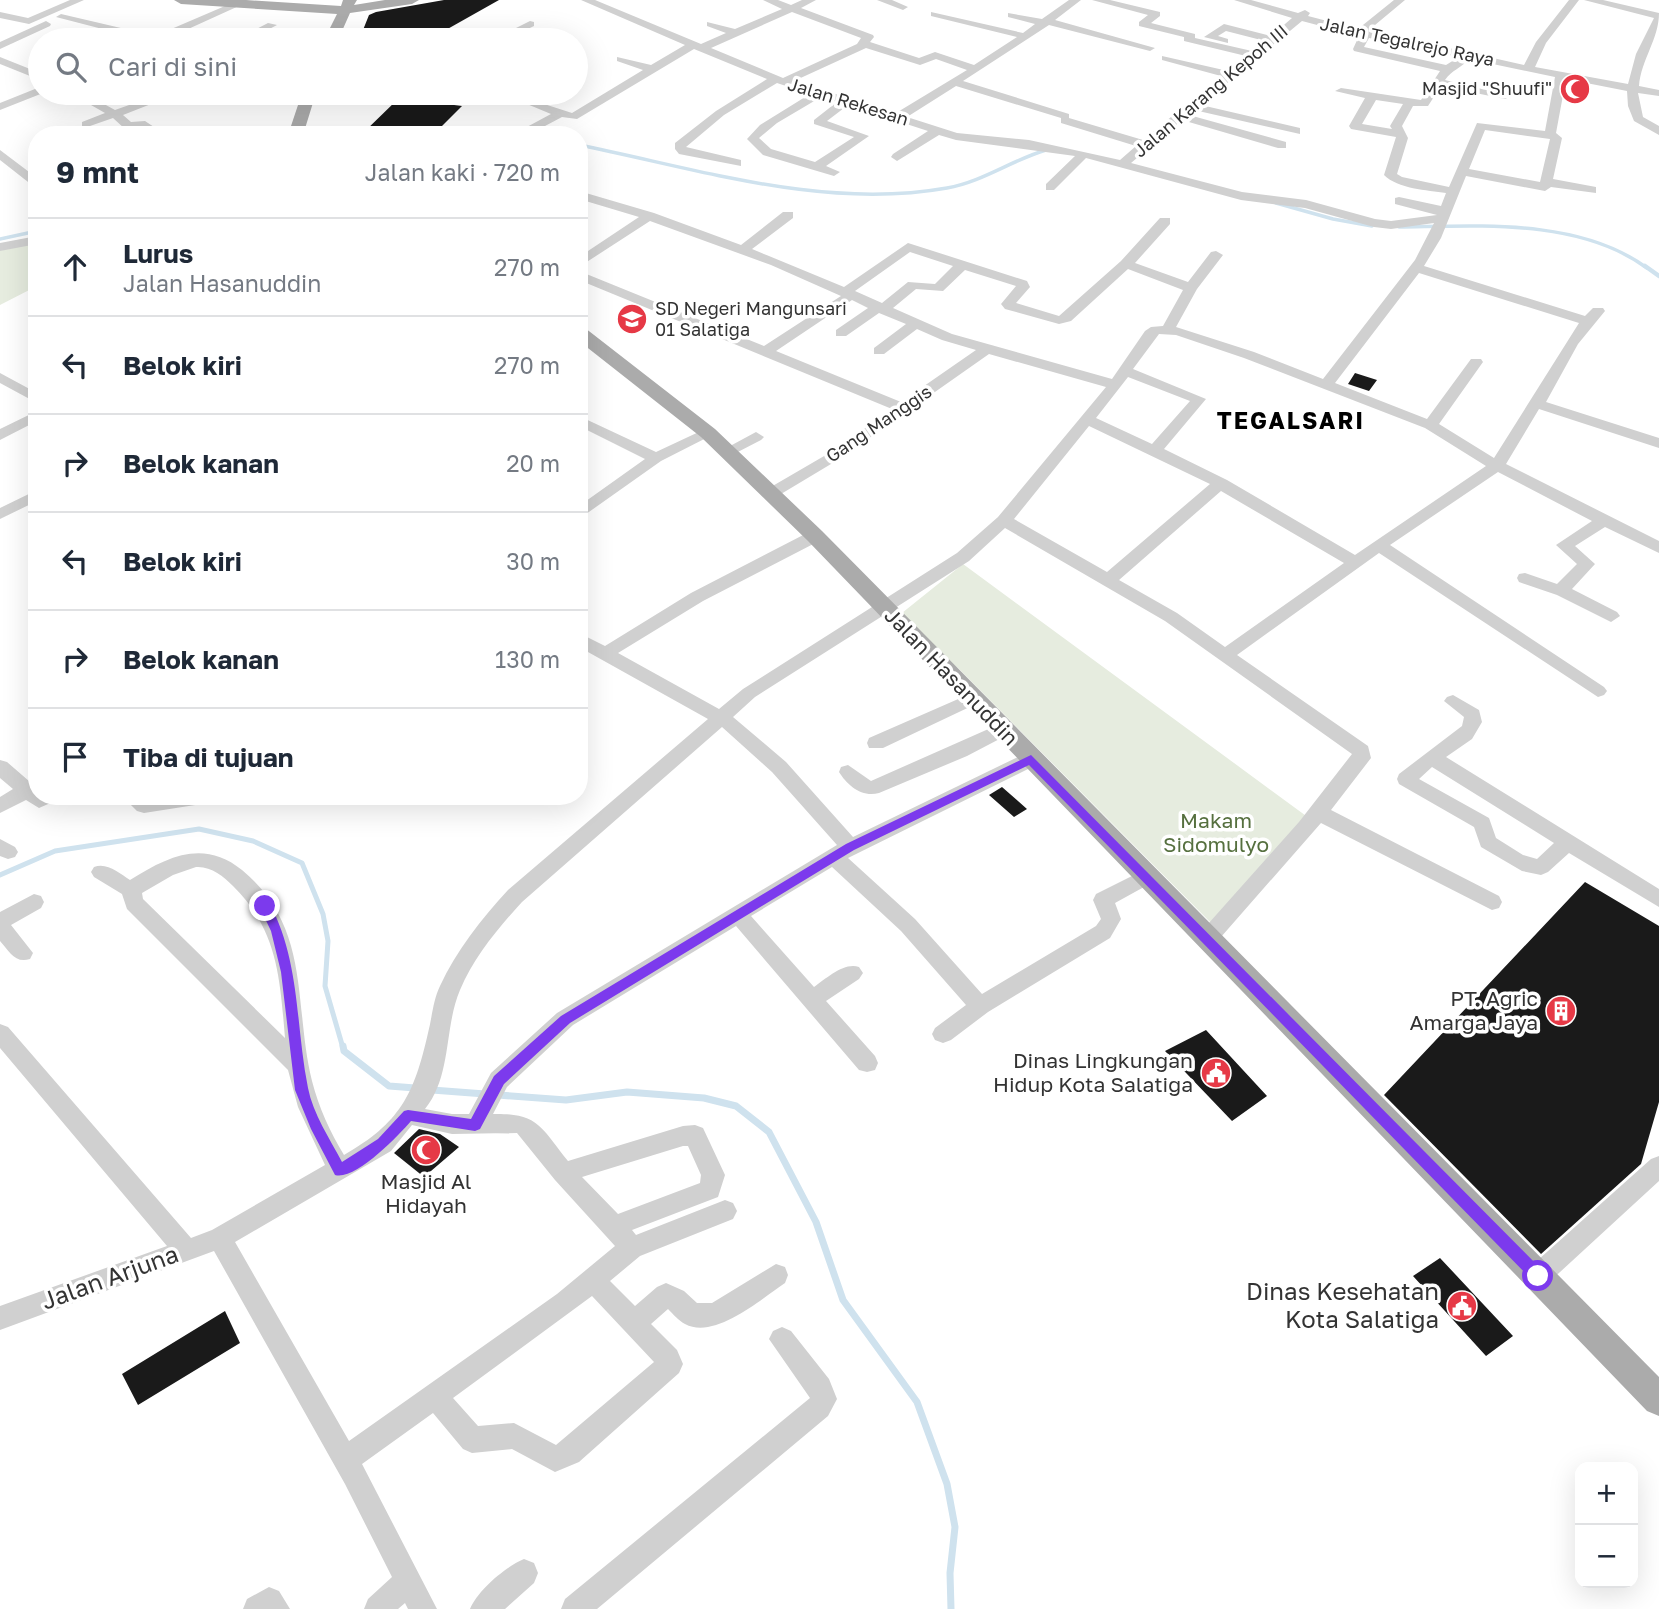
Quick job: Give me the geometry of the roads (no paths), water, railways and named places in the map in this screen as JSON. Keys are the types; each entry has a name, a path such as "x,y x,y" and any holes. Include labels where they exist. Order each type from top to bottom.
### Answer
{"main road":[{"path":"185,0 347,5 412,0"},
{"path":"336,28 347,5"},
{"path":"298,126 305,105"},
{"name":"Jalan Hasanuddin","path":"588,339 708,433 815,536 1659,1400"}],"street":[{"path":"0,15 26,22 79,0"},
{"name":"Jalan Rekesan","path":"586,0 780,80 938,131 956,136 1127,161"},
{"path":"768,0 867,35 869,38 862,43 865,44"},
{"path":"536,105 573,117 652,69 696,47 811,0"},
{"path":"882,0 903,7"},
{"path":"898,117 976,69 1076,0"},
{"path":"1097,0 1157,14 1143,23 1191,36 1188,39 1256,52"},
{"name":"Jalan Tegalrejo Raya","path":"1239,0 1467,55 1509,93 1561,75 1659,93"},
{"path":"1400,0 1363,32 1356,47 1358,50 1447,69 1458,65 1467,55"},
{"path":"1325,386 1416,268 1434,238 1481,127 1509,93 1541,42 1574,0"},
{"path":"1589,0 1655,16"},
{"path":"1656,0 1655,16 1642,50 1632,89 1638,119 1659,131"},
{"path":"180,28 230,3"},
{"path":"754,6 778,15"},
{"path":"48,14 106,28"},
{"path":"935,14 1024,36"},
{"name":"Jalan Karang Kepoh III","path":"1127,161 1304,14"},
{"path":"1012,15 1150,48"},
{"path":"38,28 61,17"},
{"path":"264,28 272,24"},
{"path":"522,28 530,24"},
{"path":"711,24 735,33"},
{"path":"1256,52 1209,37 1224,27 1272,39"},
{"path":"0,46 28,33"},
{"path":"737,163 683,152 679,146 720,113 780,80 865,44 920,62 935,55 976,69"},
{"path":"1166,58 1229,75"},
{"path":"621,59 652,69"},
{"path":"0,60 28,72"},
{"path":"1350,89 1371,96 1423,104 1447,69"},
{"path":"1550,135 1561,75"},
{"path":"954,82 1146,145"},
{"path":"1438,82 1509,93 1556,138 1545,187 1461,172"},
{"path":"819,93 752,137 767,152 834,172"},
{"path":"0,107 28,95"},
{"path":"1371,96 1355,125 1402,135"},
{"path":"816,167 863,136 818,122 846,101"},
{"path":"1402,135 1396,126 1409,103"},
{"path":"99,105 116,114 129,126"},
{"path":"89,126 86,124 140,105"},
{"path":"1192,106 1296,131"},
{"path":"536,126 559,114"},
{"path":"1176,120 1282,145"},
{"path":"1176,120 1268,151"},
{"path":"897,158 938,131"},
{"path":"1402,135 1390,175 1392,178 1453,191"},
{"path":"1050,187 1084,154"},
{"path":"2,158 28,178"},
{"path":"1127,161 1269,200 1306,204 1391,225 1443,217"},
{"path":"1127,161 1211,195"},
{"path":"1072,165 1211,195 1239,191"},
{"path":"1546,182 1592,190"},
{"path":"588,198 744,250 848,293 913,325 985,350 1115,385"},
{"path":"1399,201 1443,217"},
{"path":"744,250 788,215"},
{"path":"588,257 649,216"},
{"path":"766,351 908,247 1022,284 1023,287 1008,304 1010,306 1059,320 1066,318 1126,264 1165,221"},
{"path":"0,247 28,242"},
{"path":"1168,329 1191,288 1216,256"},
{"path":"841,333 913,285 938,288 963,264"},
{"path":"1126,264 1191,288"},
{"path":"1225,655 1440,503 1497,466 1592,316 1416,268"},
{"path":"588,279 903,408"},
{"path":"879,351 913,325"},
{"path":"631,1248 614,1226 563,1173 525,1126 516,1123 475,1125 414,1106 430,1070 449,989 489,923 545,868 721,716 749,693 963,557 1004,520 1115,385 1150,334 1156,330 1168,329 1249,355 1430,425 1497,466 1659,548"},
{"name":"Gang Manggis","path":"770,494 836,455 985,350"},
{"path":"1430,425 1476,362"},
{"path":"1125,371 1199,399 1155,450"},
{"path":"0,377 28,394"},
{"path":"1537,405 1659,443"},
{"path":"1087,419 1221,483 1356,563"},
{"path":"0,435 28,420"},
{"path":"588,424 656,458"},
{"path":"588,507 656,458 708,433"},
{"path":"727,452 756,437"},
{"path":"1107,580 1221,483"},
{"path":"0,514 28,500"},
{"path":"1004,520 1171,617 1361,751 1362,758 1319,813 1207,939"},
{"path":"1555,594 1587,564 1564,545 1603,521"},
{"path":"606,653 697,597 815,536"},
{"path":"1380,546 1598,691"},
{"path":"1525,578 1555,594 1611,616"},
{"path":"588,644 721,716 779,767 842,852 980,1006"},
{"path":"876,743 972,699"},
{"path":"1453,701 1469,710 1474,720 1470,729 1454,745 1431,757 1406,779 1482,823 1488,842 1529,866 1541,867 1569,842"},
{"path":"848,772 860,785 872,788 1002,730"},
{"path":"1431,757 1659,899"},
{"path":"475,1125 499,1080 565,1019 842,852 1031,759"},
{"path":"0,767 26,790 0,806"},
{"path":"1319,813 1492,902"},
{"path":"131,890 142,881 174,867 204,859 222,865 265,906 277,931 288,972 302,1090 317,1129 340,1170"},
{"path":"101,872 131,890 134,904 298,1066"},
{"path":"943,1034 980,1006 1103,932 1111,919 1103,900 1146,877"},
{"path":"0,922 34,902"},
{"path":"738,915 867,1063"},
{"path":"0,927 23,953"},
{"path":"812,999 852,973"},
{"path":"0,1032 186,1250"},
{"name":"Jalan Arjuna","path":"0,1318 220,1238 383,1144 414,1106"},
{"path":"563,1173 683,1136 695,1135 713,1175 710,1190 614,1226"},
{"path":"1538,1276 1659,1166"},
{"path":"345,1460 593,1280 631,1248 725,1211"},
{"path":"220,1238 345,1460 423,1609"},
{"path":"634,1323 666,1295 675,1299 692,1315 715,1315 776,1275"},
{"path":"435,1396 472,1440 514,1436 555,1459 570,1453 670,1364 593,1280"},
{"path":"575,1609 819,1407 824,1399 820,1388 782,1339"},
{"path":"484,1609 524,1573"},
{"path":"378,1609 407,1581"},
{"path":"257,1609 269,1601 276,1609"}],"waterway":[{"path":"588,147 762,184 854,194 947,188 985,176 1046,150"},
{"path":"1276,203 1333,219 1372,226"},
{"path":"1399,227 1495,226 1560,233 1591,240 1620,252 1647,268"},
{"path":"0,239 28,233"},
{"path":"1645,266 1659,276"},
{"path":"0,875 55,851 199,829 253,841 302,863 323,914 328,941 325,986 343,1048"},
{"path":"343,1046 344,1051 389,1086 415,1088"},
{"path":"432,1090 485,1094"},
{"path":"498,1095 566,1100 627,1092 704,1098 736,1106 769,1132 816,1222 843,1300 917,1402 947,1484 955,1527 950,1573 951,1609"}],"place":[{"name":"Masjid \"Shuufi\"","path":"1575,89"},
{"name":"SD Negeri Mangunsari 01 Salatiga","path":"632,319"},
{"name":"PT. Agric Amarga Jaya","path":"1561,1011"},
{"name":"Dinas Lingkungan Hidup Kota Salatiga","path":"1216,1073"},
{"name":"Masjid Al Hidayah","path":"426,1150"},
{"name":"Dinas Kesehatan Kota Salatiga","path":"1462,1306"}],"district":[{"name":"TEGALSARI","path":"1291,421"}],"park label":[{"name":"Makam Sidomulyo","path":"1216,833"}]}
